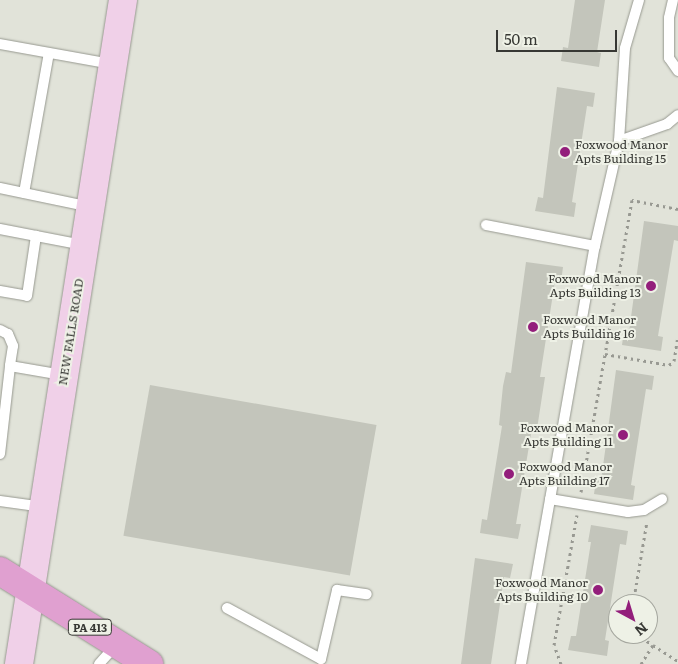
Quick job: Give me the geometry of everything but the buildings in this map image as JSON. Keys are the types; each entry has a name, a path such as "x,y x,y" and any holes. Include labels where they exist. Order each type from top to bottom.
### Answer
{"main road":[{"name":"NEW FALLS ROAD","path":"19,664 111,64 123,0"},
{"name":"PA 413","path":"0,571 149,664"}],"lane":[{"path":"521,664 595,246 619,141 625,48 639,0"},
{"path":"673,0 669,18 669,58 678,71"},
{"path":"0,44 111,64"},
{"path":"24,193 48,53"},
{"path":"619,141 667,124 678,115"},
{"path":"0,188 90,207"},
{"path":"486,224 595,246"},
{"path":"0,229 84,245"},
{"path":"0,291 27,296 36,236"},
{"path":"0,330 8,334 14,346 0,454"},
{"path":"10,366 64,375"},
{"path":"550,499 628,512 647,508 662,499"},
{"path":"0,501 44,507"},
{"path":"227,608 321,659 337,590 367,594"},
{"path":"100,664 118,644"}],"path":[{"path":"678,209 632,200 605,354 670,365 674,361 678,337"},
{"path":"634,594 647,508"},
{"path":"641,664 653,645 678,662"}],"place":[{"name":"Foxwood Manor Apts Building 15","path":"565,152"},
{"name":"Foxwood Manor Apts Building 13","path":"651,286"},
{"name":"Foxwood Manor Apts Building 16","path":"533,327"},
{"name":"Foxwood Manor Apts Building 11","path":"623,435"},
{"name":"Foxwood Manor Apts Building 17","path":"509,474"},
{"name":"Foxwood Manor Apts Building 10","path":"598,590"}]}
